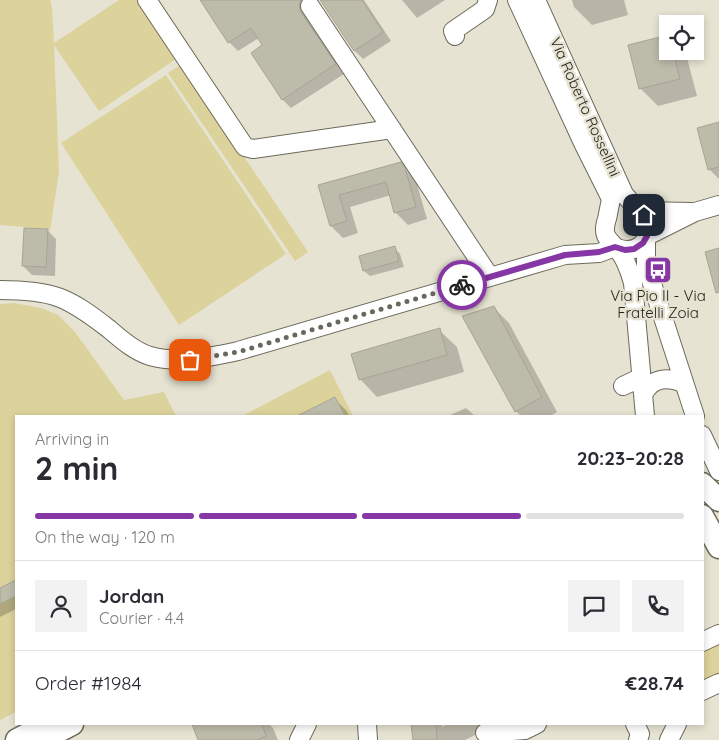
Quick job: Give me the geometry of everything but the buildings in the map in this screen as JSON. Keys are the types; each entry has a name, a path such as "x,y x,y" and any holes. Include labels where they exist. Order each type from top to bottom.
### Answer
{"main road":[{"path":"704,486 719,500"},
{"path":"704,519 718,542"},
{"path":"17,740 46,725"},
{"path":"41,740 70,725"}],"street":[{"path":"147,0 245,147 253,149 392,129"},
{"path":"455,36 453,31 485,9 488,0"},
{"name":"Via Roberto Rossellini","path":"518,0 586,130 624,194 637,210 644,215 647,222 646,264 695,415"},
{"name":"Via Roberto Rossellini","path":"536,0 611,200 606,237 616,248 629,269 633,283 645,415"},
{"path":"310,6 490,277"},
{"path":"565,255 599,252 616,248 632,250 639,246 646,237 696,212 719,205"},
{"path":"0,290 43,292 58,296 86,310 131,347 150,356 190,360 238,352 565,255 594,240 612,212 619,208 696,212"},
{"path":"623,386 643,385 647,388 663,378 683,383"},
{"path":"704,438 719,471"},
{"path":"704,641 719,634"},
{"path":"704,690 719,683"},
{"path":"298,740 306,725"},
{"path":"366,725 368,740"},
{"path":"636,725 640,734 638,740"},
{"path":"669,740 676,725"},
{"path":"485,733 528,731"}],"shaded area":[{"path":"0,0 50,0 54,43 119,0 141,0 179,57 99,111 54,45 59,172 50,231 48,229 0,225"},
{"path":"182,64 308,252 295,261 168,73"},
{"path":"166,75 286,254 179,325 61,143"},
{"path":"14,303 41,308 58,315 75,332 124,400 164,392 176,415 15,415 15,712 0,720 0,304"},
{"path":"330,370 352,415 244,415"},
{"path":"719,641 719,677 704,685 704,648"}],"way so far":[{"path":"190,360 238,352 462,285"}],"place":[{"name":"Via Pio II - Via Fratelli Zoia","path":"658,270"}],"route":[{"path":"462,285 565,255 599,252 615,247 625,250 634,249 643,243 647,236 648,225 644,215"}]}
